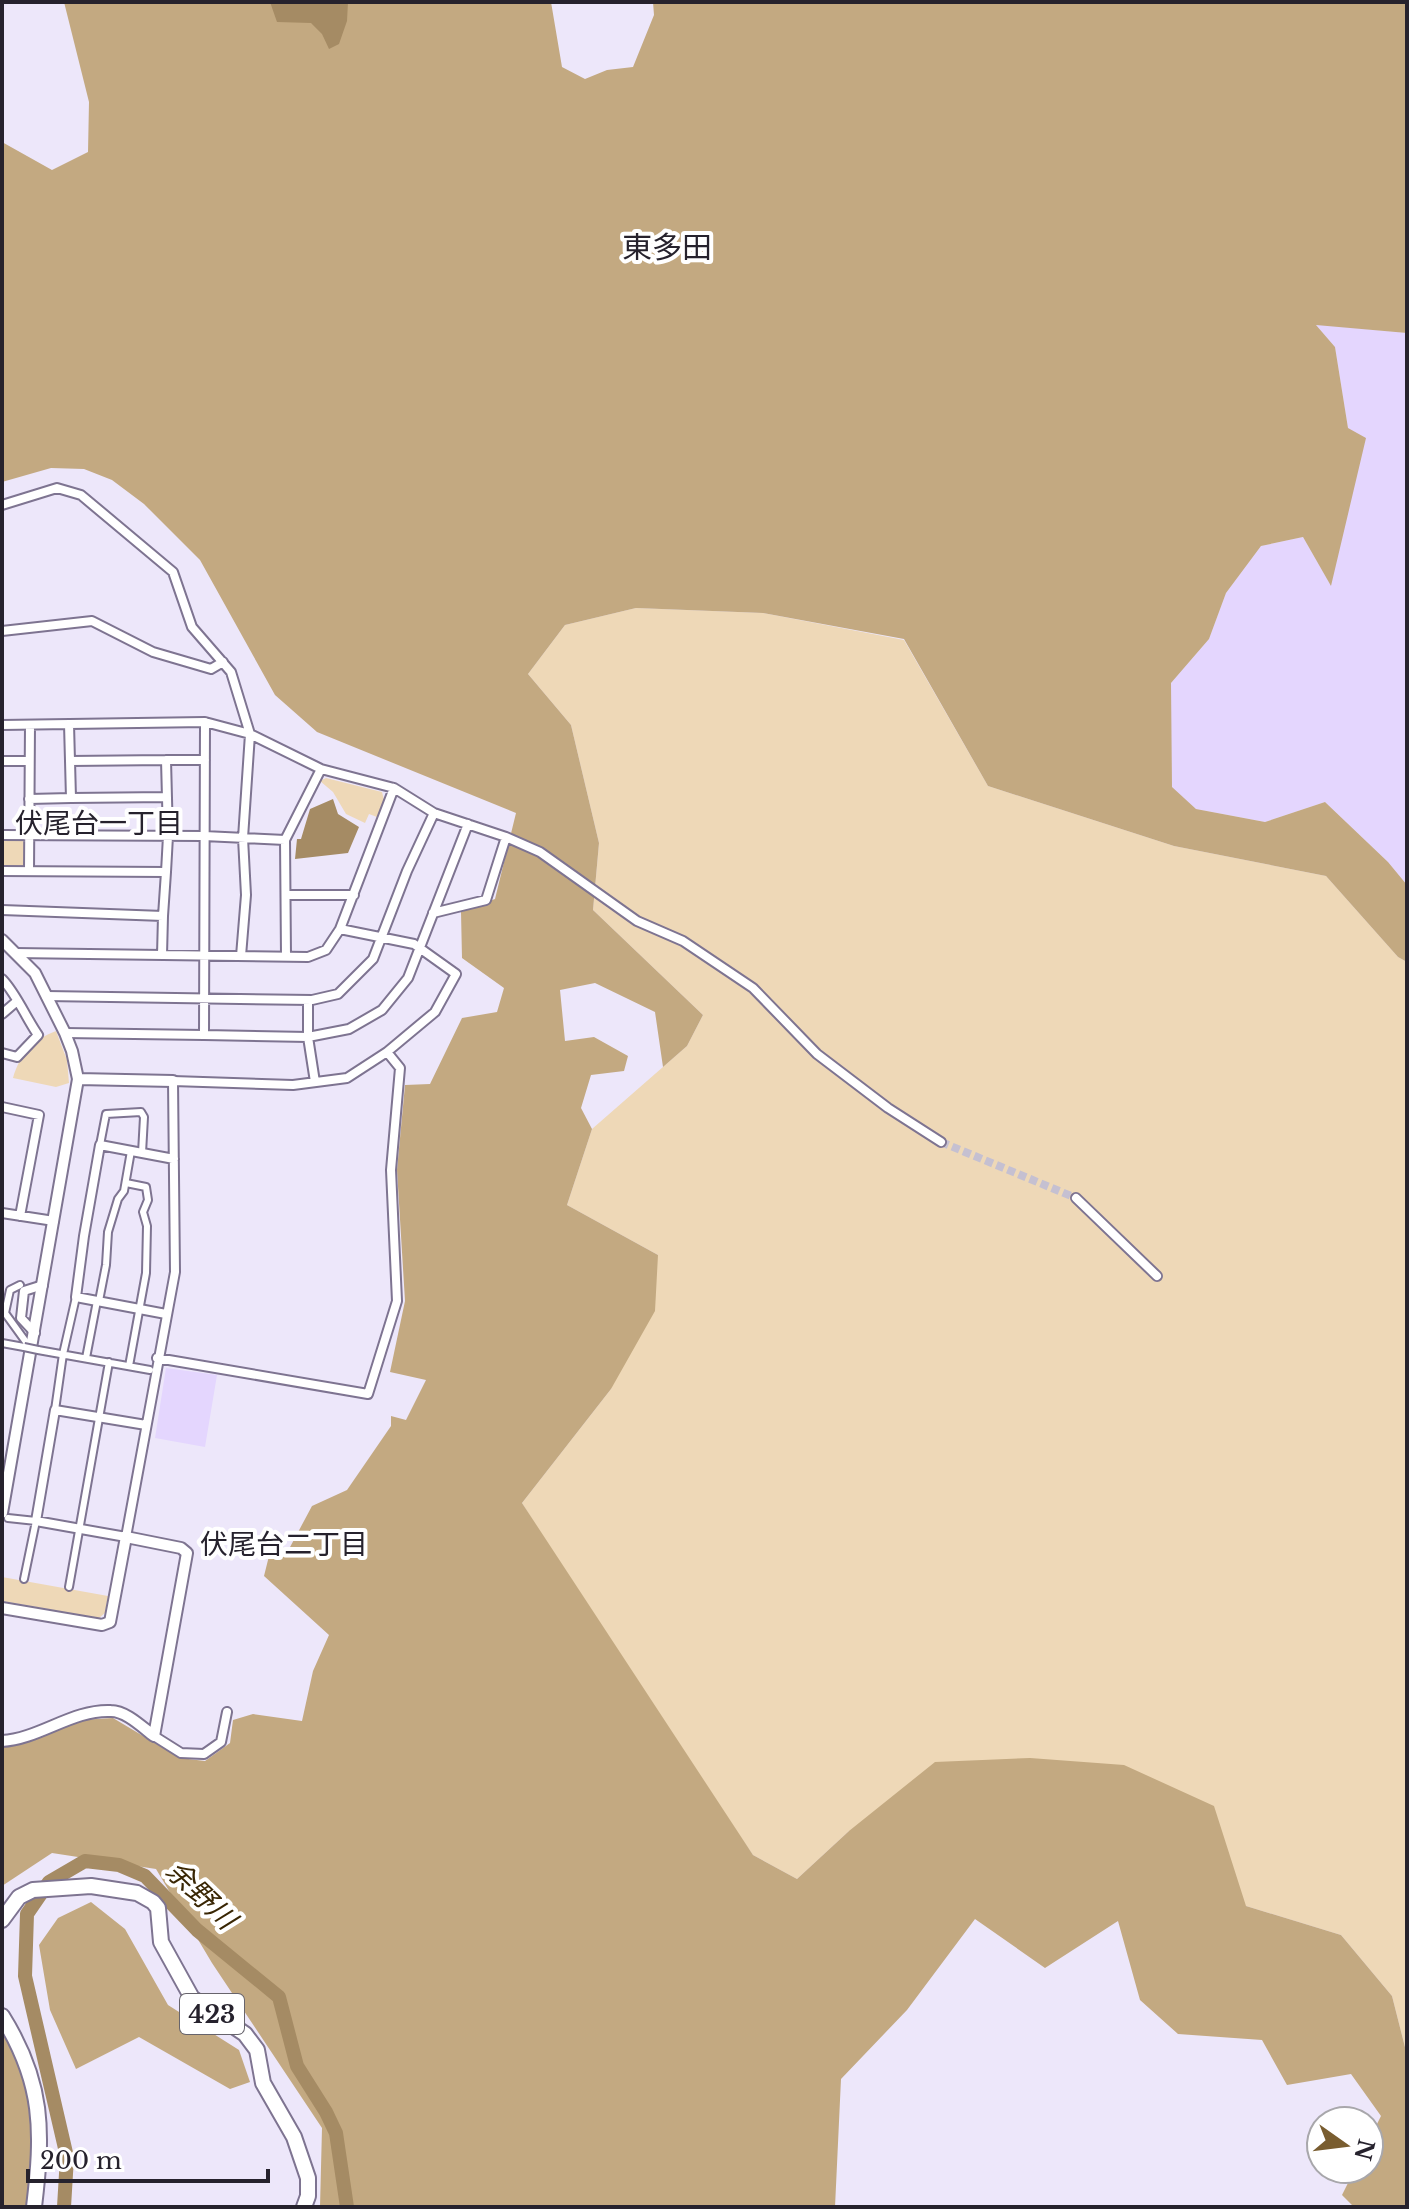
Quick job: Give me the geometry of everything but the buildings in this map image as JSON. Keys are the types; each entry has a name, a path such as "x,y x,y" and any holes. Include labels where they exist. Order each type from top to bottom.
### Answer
{"highway":[{"name":"423","path":"2,1920 19,1897 33,1890 91,1886 126,1890 153,1902 158,1908 161,1942 192,1998 245,2034 257,2050 263,2083 294,2137 308,2178 308,2196 304,2207"},
{"path":"2,2016 17,2040 37,2101 40,2152 34,2207"}],"street":[{"path":"2,505 57,488 81,495 173,572 192,627 231,672 250,734 243,838 246,895 241,956"},
{"path":"2,631 92,621 153,652 178,660 211,669 223,662"},
{"path":"204,1035 205,722"},
{"path":"2,725 205,722 250,734 321,769 394,788 434,813 540,852 637,921 683,941 753,988 817,1054 888,1108 941,1142"},
{"path":"69,724 71,798"},
{"path":"29,871 30,725"},
{"path":"162,955 168,836 166,760"},
{"path":"70,761 205,760"},
{"path":"2,761 29,761"},
{"path":"286,956 285,840 321,769"},
{"path":"15,953 308,957 326,950 340,929 394,788"},
{"path":"29,799 167,797"},
{"path":"46,996 308,1000 338,994 373,959 407,871 434,813"},
{"path":"65,1033 308,1037 349,1029 382,1010 408,978 468,824"},
{"path":"2,835 204,836 285,840"},
{"path":"433,913 486,900 506,837"},
{"path":"2,871 166,872"},
{"path":"286,895 354,895"},
{"path":"2,910 163,916"},
{"path":"78,1079 293,1085 347,1078 387,1052 435,1012 456,974 414,944 340,929"},
{"path":"2,940 35,973 65,1033 78,1079 35,1333 6,1468 5,1516 181,1548 187,1553 154,1736"},
{"path":"2,979 38,1035 17,1057 2,1053"},
{"path":"308,1000 308,1037 315,1082"},
{"path":"2,1014 16,1002"},
{"path":"157,1358 368,1394 397,1301 391,1170 400,1068 387,1052"},
{"path":"2,1608 102,1625 110,1622 175,1272 173,1081"},
{"path":"2,1107 39,1115 20,1216"},
{"path":"24,1579 106,1114 141,1112 144,1117 142,1153"},
{"path":"100,1145 174,1159"},
{"path":"86,1358 106,1265 108,1232 126,1183 131,1151"},
{"path":"126,1183 148,1189 143,1212 147,1226 146,1273 129,1366"},
{"path":"1076,1198 1157,1276"},
{"path":"2,1213 54,1221"},
{"path":"20,1285 10,1290 4,1313 25,1345"},
{"path":"35,1333 21,1318 24,1291 43,1285"},
{"path":"76,1297 166,1314"},
{"path":"2,1343 150,1370"},
{"path":"69,1587 109,1362"},
{"path":"55,1410 146,1425"},
{"path":"2,1741 76,1717 112,1710 181,1753 204,1754 221,1742 227,1712"}],"shaded area":[{"path":"64,2 551,2 562,67 585,79 607,70 633,67 654,15 653,2 1407,2 1407,333 1316,325 1335,347 1348,428 1366,438 1331,586 1303,537 1261,546 1226,593 1209,639 1171,683 1172,787 1196,809 1265,822 1325,802 1388,862 1407,885 1407,962 1398,957 1326,876 1174,846 988,786 904,639 763,613 636,608 565,625 528,674 571,725 599,843 593,910 703,1015 687,1046 663,1067 655,1012 595,983 560,990 565,1041 594,1037 628,1056 624,1071 591,1075 581,1108 592,1129 567,1205 658,1255 655,1311 611,1389 522,1503 753,1855 797,1879 849,1831 935,1762 1030,1758 1124,1765 1214,1806 1246,1906 1341,1935 1392,1996 1407,2055 1407,2207 1354,2207 1342,2195 1347,2185 1385,2185 1385,2105 1373,2105 1351,2074 1287,2085 1262,2040 1178,2034 1140,2000 1118,1921 1045,1968 975,1919 907,2010 841,2079 835,2207 320,2207 322,2128 212,1963 156,1869 52,1853 2,1886 2,1746 11,1746 80,1720 113,1718 180,1758 205,1761 230,1743 233,1720 253,1714 302,1721 313,1671 329,1635 264,1576 270,1552 289,1549 312,1506 347,1490 391,1426 391,1416 406,1420 426,1380 390,1372 405,1301 397,1170 405,1085 430,1084 462,1018 497,1012 504,988 462,958 461,912 495,899 516,813 317,732 275,695 200,560 144,504 112,480 84,469 51,468 2,482 2,142 52,170 88,152 89,102"},
{"path":"270,2 348,2 347,21 339,44 329,49 322,34 311,23 277,22"},
{"path":"1315,324 1407,333 1407,885 1388,862 1325,802 1265,822 1196,809 1171,787 1171,683 1209,639 1226,593 1261,546 1303,537 1330,584 1348,428 1335,347"},
{"path":"636,608 763,613 904,640 988,786 1174,846 1326,876 1398,957 1407,962 1407,2055 1392,1996 1341,1935 1246,1906 849,1831 797,1879 753,1855 641,1695 522,1503 611,1389 658,1255 567,1205 592,1129 687,1046 703,1015 593,910 599,843 571,725 528,674 565,625"},
{"path":"326,778 382,792 384,800 377,817 369,814 365,823 346,814 333,792 320,781"},
{"path":"333,799 338,814 359,827 348,853 295,859 297,839 301,839 310,809"},
{"path":"22,840 25,843 25,864 22,867 2,867 2,841"},
{"path":"56,1031 67,1060 69,1083 56,1087 13,1078 28,1049"},
{"path":"166,1368 217,1375 205,1447 155,1438"},
{"path":"2,1577 108,1596 105,1613 99,1618 2,1601"},
{"path":"91,1902 125,1929 168,2005 239,2050 250,2082 230,2089 139,2037 76,2069 50,2010 39,1945 58,1918"},
{"path":"2,2027 20,2070 30,2114 33,2160 26,2207 2,2207"}],"waterway":[{"name":"余野川","path":"64,2207 67,2157 25,1976 27,1914 49,1882 85,1861 119,1865 145,1876 197,1930 279,1997 297,2066 336,2133 347,2207"}],"tunnel":[{"path":"941,1142 1076,1198"}],"district":[{"name":"東多田","path":"667,247"},
{"name":"伏尾台一丁目","path":"99,823"},
{"name":"伏尾台二丁目","path":"284,1544"}]}
